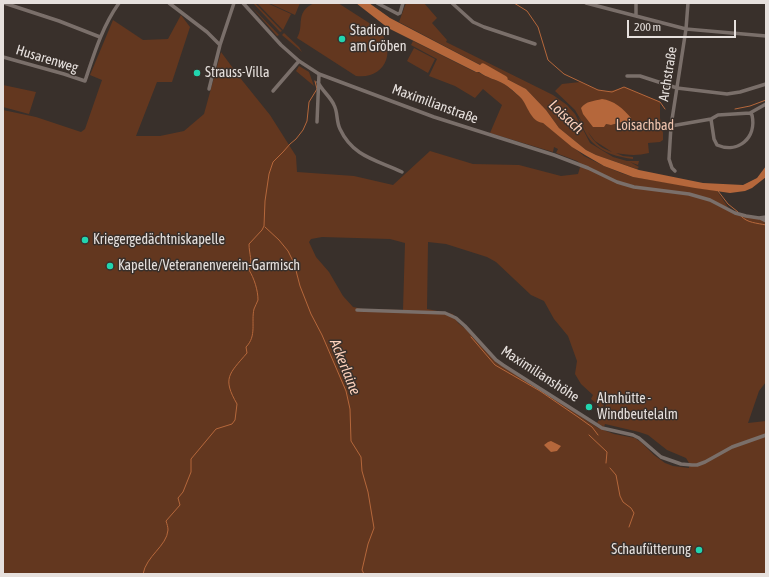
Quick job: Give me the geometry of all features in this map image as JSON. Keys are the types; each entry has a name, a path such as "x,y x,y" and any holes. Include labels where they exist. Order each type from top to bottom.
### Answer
{"street":[{"path":"4,3 59,20 100,37 112,12 119,3"},
{"path":"169,3 207,32 220,45"},
{"path":"209,89 220,45 234,3"},
{"name":"Maximilianstraße","path":"243,3 275,40 299,61 319,74 434,117 567,160 617,182 634,187 688,194 710,200 736,213 759,218"},
{"path":"377,3 398,14 400,13 403,3"},
{"path":"452,3 473,22 535,44"},
{"path":"586,3 686,29 766,36"},
{"path":"636,3 636,16"},
{"name":"Archstraße","path":"675,171 672,168 669,159 671,126 686,29 688,3"},
{"name":"Husarenweg","path":"3,57 85,81 100,37"},
{"path":"273,91 299,61"},
{"path":"317,122 319,74"},
{"path":"627,76 640,76 677,88 727,94 740,92 766,84"},
{"path":"318,82 321,89 328,94 335,105 339,127 355,150 375,161 402,172"},
{"path":"671,126 712,119 718,115 750,113 766,104"},
{"path":"712,119 715,143 717,145 725,147 740,145 748,139 752,128 753,118 760,108"},
{"path":"750,113 753,118"},
{"path":"759,218 766,217"},
{"path":"759,218 766,221"},
{"name":"Maximilianshöhe","path":"357,310 446,313 456,318 496,360 602,428 633,435 639,438 661,457 672,462 686,465 697,465 732,447 766,435"}],"green space":[{"path":"253,3 255,3 282,31 280,32"},
{"path":"257,3 267,3 291,14 283,30"},
{"path":"269,3 300,3 295,15"},
{"name":"Stadion am Gröben","path":"314,3 338,3 377,28 387,45 386,61 381,68 375,73 366,76 356,76 297,38 302,15 308,7"},
{"path":"406,3 424,3 437,18 432,23 447,40 446,42 553,95 567,105 575,114 590,143 613,157 627,161 639,161 638,165 630,162 639,167 637,169 586,150 559,128 546,110 526,89 399,22"},
{"path":"250,5 279,35 277,36"},
{"path":"181,15 190,27 172,82 157,82 136,136 160,136 184,131 204,114 221,52 270,115 296,156 297,172 354,176 393,185 430,151 473,164 519,165 561,176 578,174 581,164 556,153 558,149 554,147 553,152 490,133 502,105 483,89 475,98 455,86 429,76 437,59 411,45 413,41 475,72 506,85 524,101 535,119 543,123 584,156 604,166 633,177 717,191 730,210 766,221 766,382 759,391 748,423 766,421 766,574 3,574 3,110 36,117 81,132 85,129 102,80 90,75 113,20 143,40 168,39","holes":["322,237 390,239 405,243 403,310 363,309 353,307 343,296 329,272 316,257 309,242 311,239","428,242 446,244 487,257 496,262 531,295 544,301 554,319 568,336 577,361 575,374 581,384 593,395 591,399 603,410 604,401 607,401 604,410 597,423 604,427 605,424 648,435 667,450 686,458 689,463 689,468 673,466 665,463 635,438 614,434 598,428 535,386 497,363 467,330 458,323 453,314 427,309"]},
{"path":"284,33 299,47 302,52 282,35"},
{"path":"414,48 435,59 428,73 407,61"},
{"path":"299,66 309,72 314,86 296,71"},
{"name":"Loisachbad","path":"580,82 606,91 624,87 660,102 660,118 663,140 660,142 648,143 649,153 632,155 616,153 623,156 633,157 633,159 616,156 606,152 590,140 578,117 595,142 612,152 595,141 575,110 555,91 562,84","holes":["606,100 624,124 622,122 611,125 606,124"]},
{"path":"3,85 36,92 29,114 3,107"}],"shaded area":[{"path":"356,3 369,3 390,18 526,89 546,110 559,128 586,150 596,155 639,170 703,183 743,185 757,178 766,166 766,177 752,188 745,191 730,193 633,177 604,166 572,147 543,123 535,119 521,98 506,85 476,72 388,28"},
{"path":"602,99 614,103 625,111 631,118 627,124 622,122 611,125 606,124 604,127 593,127 583,114 581,108 588,103"},
{"path":"551,441 561,446 557,451 551,452 544,445"}],"waterway":[{"path":"514,3 527,11 538,27 548,60 564,74 598,90 612,92 624,87 660,102 665,109"},
{"name":"Loisach","path":"483,67 504,79"},
{"path":"143,574 148,562 167,536 168,529 166,521 180,505 178,498 183,492 191,472 191,459 216,429 232,424 235,420 237,404 232,395 229,382 232,372 247,353 246,347 253,334 253,314 258,300 253,277 249,270 251,260 249,244 264,226 265,201 269,174 273,162 303,130 307,121 309,102 317,89 315,81"},
{"path":"735,109 750,106 766,100"},
{"path":"718,191 728,204 738,212"},
{"path":"741,216 749,221 766,225"},
{"name":"Ackerlaine","path":"265,227 288,251 294,263 300,286 311,314 322,335 346,391 350,409 351,441 361,457 362,471 368,492 374,528 368,544 362,570 364,574"},
{"path":"471,337 495,365 540,391 592,427 598,435"},
{"path":"589,435 607,452 606,463"},
{"path":"610,468 616,475 620,496 623,502 631,508 634,513 629,527"}],"place":[{"name":"Stadion am Gröben","path":"342,39"},
{"name":"Strauss-Villa","path":"197,73"},
{"name":"Kriegergedächtniskapelle","path":"85,240"},
{"name":"Kapelle/Veteranenverein-Garmisch","path":"110,266"},
{"name":"Almhütte - Windbeutelalm","path":"589,407"},
{"name":"Schaufütterung","path":"699,550"}]}
